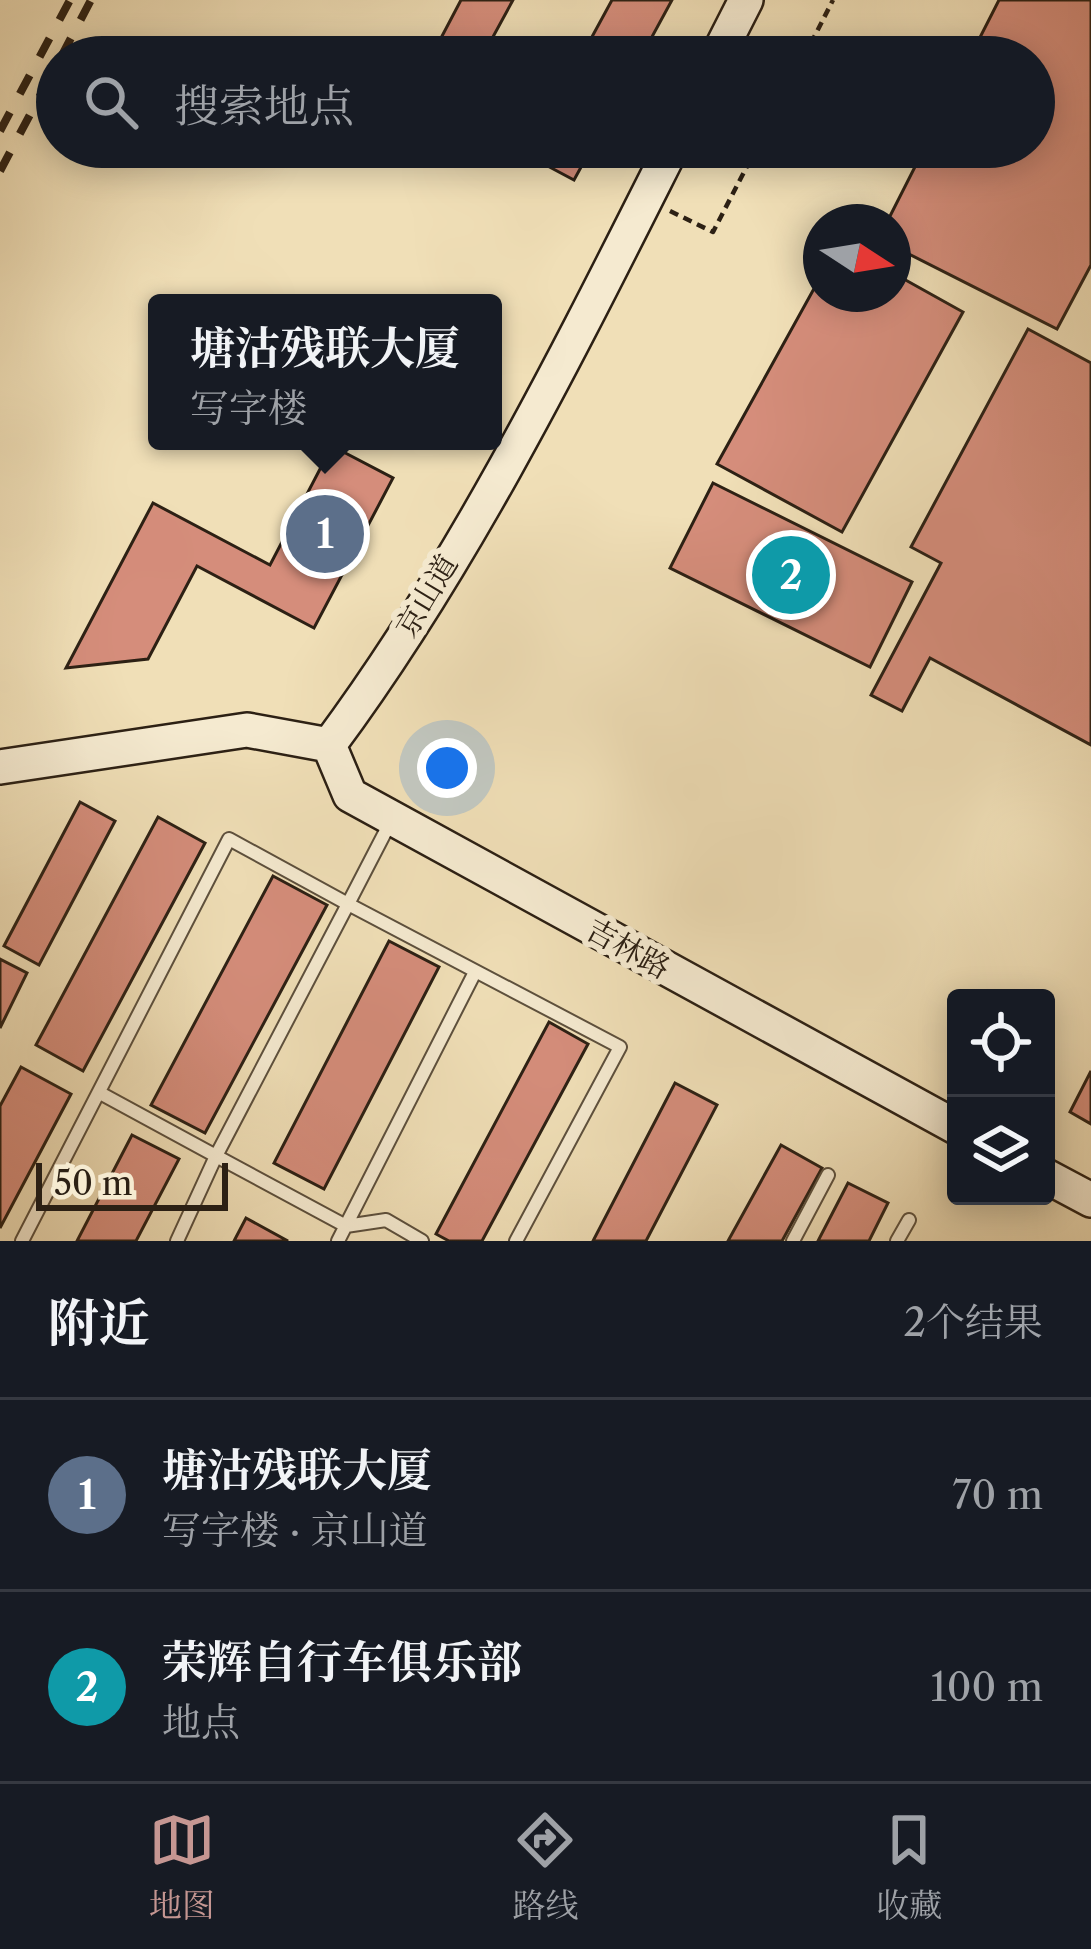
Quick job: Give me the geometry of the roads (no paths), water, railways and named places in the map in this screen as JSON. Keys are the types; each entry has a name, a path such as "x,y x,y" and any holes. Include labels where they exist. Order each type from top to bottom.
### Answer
{"street":[{"path":"728,36 746,0"},
{"name":"京山道","path":"328,746 378,679 529,425 661,168"},
{"path":"0,767 247,730 328,746"},
{"name":"吉林路","path":"328,746 350,795 947,1122"},
{"path":"1055,1181 1091,1200"}],"lane":[{"path":"177,1241 216,1156 392,819"},
{"path":"22,1241 230,839 474,974 620,1047 516,1241"},
{"path":"338,1241 474,974"},
{"path":"100,1094 346,1226 386,1220 422,1241"},
{"path":"793,1241 828,1175"},
{"path":"897,1241 909,1220"}],"railway":[{"path":"51,36 70,0"},
{"path":"72,36 91,0"},
{"path":"0,131 36,64"},
{"path":"0,171 36,103"}],"place":[{"name":"塘沽残联大厦","path":"325,534"},
{"name":"荣辉自行车俱乐部","path":"791,575"}]}
